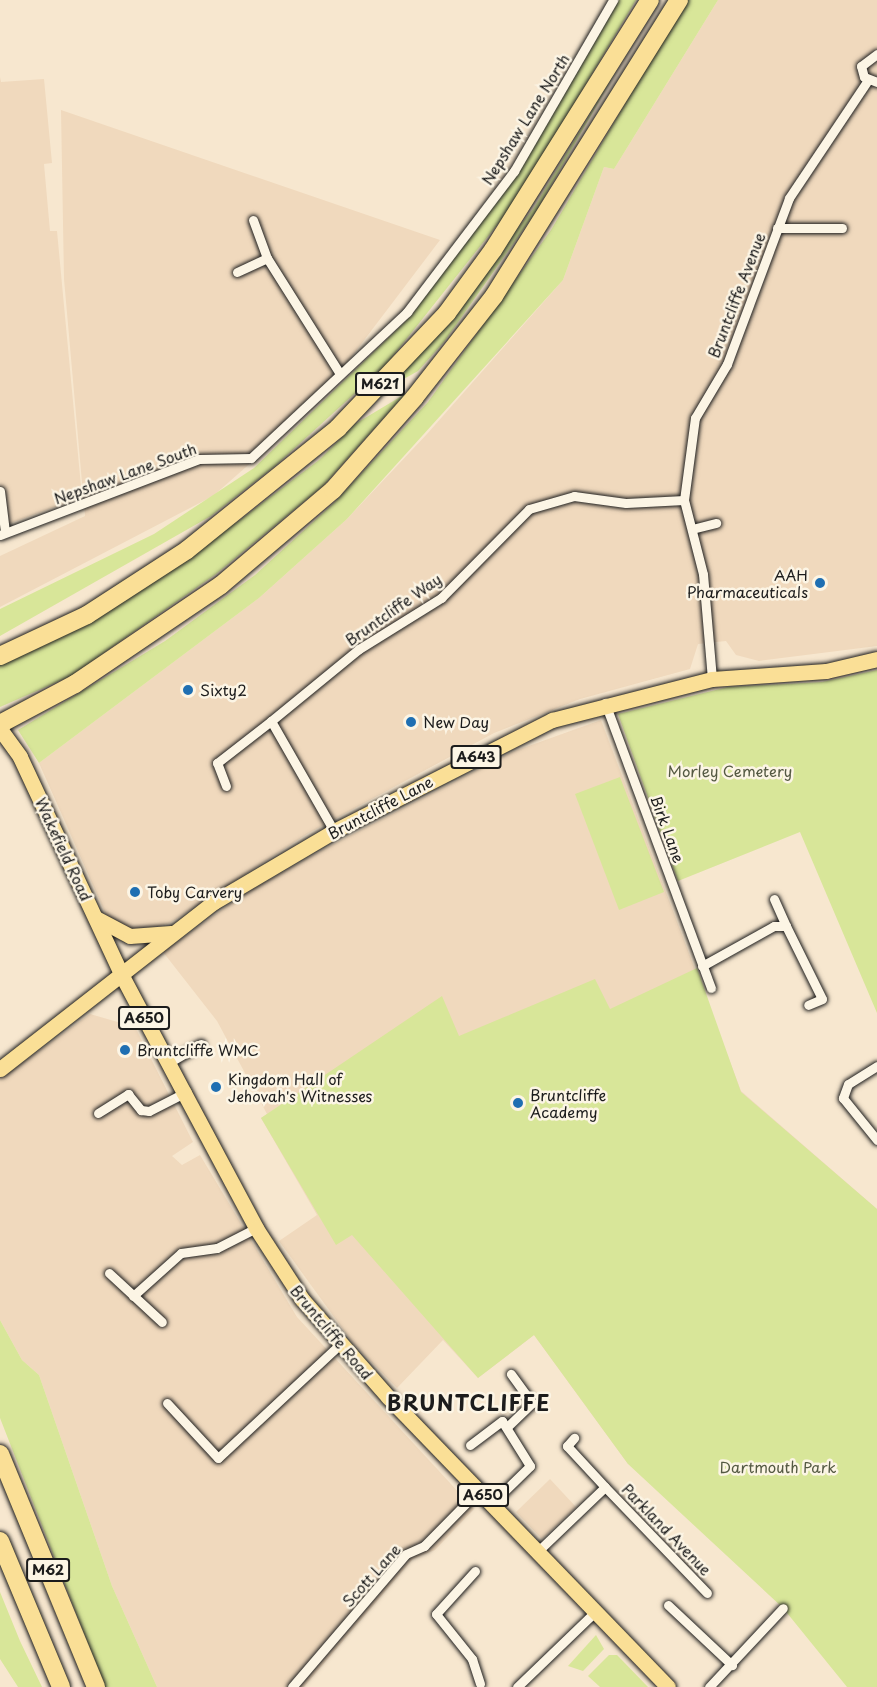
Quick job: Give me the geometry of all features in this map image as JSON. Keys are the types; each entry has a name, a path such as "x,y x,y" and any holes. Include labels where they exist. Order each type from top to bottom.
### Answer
{"highway":[{"name":"M621","path":"0,656 87,615 187,550 338,428 447,313 493,250 650,0"},
{"name":"M621","path":"0,724 75,684 221,585 333,490 414,398 494,296 679,0"},
{"name":"M62","path":"0,1454 96,1687"},
{"name":"M62","path":"0,1541 61,1687"}],"main road":[{"name":"Bruntcliffe Lane","path":"121,974 214,902 334,831 552,720 605,703 712,679 826,671 877,659"},
{"name":"Wakefield Road","path":"0,729 20,757 121,974"},
{"path":"96,918 130,936 174,933"},
{"name":"Bruntcliffe Road","path":"121,974 256,1228 339,1345 479,1490 536,1553 668,1687"},
{"name":"A643","path":"0,1069 121,974"}],"street":[{"name":"Nepshaw Lane North","path":"433,279 514,171 613,0"},
{"name":"Bruntcliffe Avenue","path":"712,679 707,604 684,500 695,418 727,364 789,198 872,81 861,66 877,54"},
{"path":"253,220 267,258 340,374"},
{"path":"777,228 842,228"},
{"path":"237,272 267,258"},
{"name":"Nepshaw Lane South","path":"3,534 199,459 251,458 340,374 377,345 433,279"},
{"path":"0,491 3,534"},
{"name":"Bruntcliffe Way","path":"226,786 217,763 359,650 441,598 529,509 574,496 626,503 684,500"},
{"path":"692,529 716,523"},
{"name":"Birk Lane","path":"605,703 711,988"},
{"path":"271,721 334,831"},
{"path":"774,899 822,999 808,1005"},
{"path":"702,966 774,926 786,926"},
{"path":"168,1063 201,1044"},
{"path":"877,1066 848,1084 843,1098 877,1140"},
{"path":"98,1113 128,1094 141,1110 149,1111 184,1093"},
{"path":"133,1296 181,1253 217,1248 256,1228"},
{"path":"109,1273 162,1322"},
{"path":"166,1403 218,1458 339,1345"},
{"path":"507,1427 532,1403 511,1374"},
{"path":"470,1445 492,1425 502,1420 530,1466 491,1504"},
{"name":"Parkland Avenue","path":"574,1438 564,1448 605,1486 707,1593"},
{"name":"Parkland Avenue","path":"536,1553 605,1486"},
{"name":"Scott Lane","path":"292,1687 406,1554 424,1546 479,1490"},
{"path":"474,1571 436,1614 472,1659 481,1686"},
{"path":"668,1605 732,1665"},
{"path":"709,1687 783,1608"},
{"path":"518,1687 594,1613"}],"shaded area":[{"path":"718,0 877,0 877,646 759,661 736,655 726,641 698,644 690,669 580,699 494,733 307,834 170,923 137,932 107,917 39,763 259,598 347,519 427,434 563,280 604,167 614,169"},
{"path":"0,77 1,82 44,79 52,163 44,164 50,231 57,231 82,497 0,527"},
{"path":"61,110 440,240 312,409 213,496 0,607 0,556 85,516 64,279"},
{"name":"Bruntcliffe Academy","path":"601,720 741,1091 877,1209 877,1249 628,1464 534,1335 478,1378 443,1340 397,1388 353,1343 279,1241 317,1215 261,1118 267,1114 217,1021 163,952 244,894 326,848 512,752"},
{"path":"90,1014 135,1027 193,1142 172,1156 182,1165 200,1155 297,1317 474,1509 435,1550 413,1559 304,1687 157,1687 112,1586 39,1375 22,1360 0,1320 0,1079"},
{"path":"550,1479 576,1507 542,1539 516,1512"}],"green space":[{"path":"619,0 636,0 517,200 385,366 275,466 211,516 0,636 0,609 154,534 254,468 411,316 531,151"},
{"path":"686,0 718,0 614,169 604,167 563,280 347,519 259,598 39,763 18,730 165,641 255,575 335,502 428,402 551,230"},
{"path":"618,68 537,210 444,342 418,371 393,385 533,209"},
{"path":"405,394 323,486 216,574 71,676 0,707 0,662 154,578 240,520 319,460 355,424"},
{"name":"Morley Cemetery","path":"877,670 877,1013 800,832 678,881 618,714 728,687 822,682"},
{"path":"620,777 664,892 619,910 575,794"},
{"name":"Bruntcliffe Academy","path":"697,968 741,1092 877,1209 877,1687 847,1687 783,1608 628,1464 534,1335 478,1378 352,1235 336,1245 261,1118 442,996 459,1036 595,979 610,1009"},
{"path":"0,1320 22,1360 39,1375 112,1586 157,1687 105,1687 0,1418"},
{"path":"0,1592 42,1687 18,1687 0,1659"},
{"path":"596,1635 604,1649 583,1671 568,1666"},
{"path":"609,1655 617,1655 648,1687 600,1687 588,1676"}],"place":[{"name":"AAH Pharmaceuticals","path":"820,583"},
{"name":"Sixty2","path":"188,690"},
{"name":"New Day","path":"411,722"},
{"name":"Toby Carvery","path":"135,892"},
{"name":"Bruntcliffe WMC","path":"125,1050"},
{"name":"Kingdom Hall of Jehovah's Witnesses","path":"216,1087"},
{"name":"Bruntcliffe Academy","path":"518,1103"}],"district":[{"name":"BRUNTCLIFFE","path":"469,1402"}],"park label":[{"name":"Dartmouth Park","path":"778,1467"}]}
